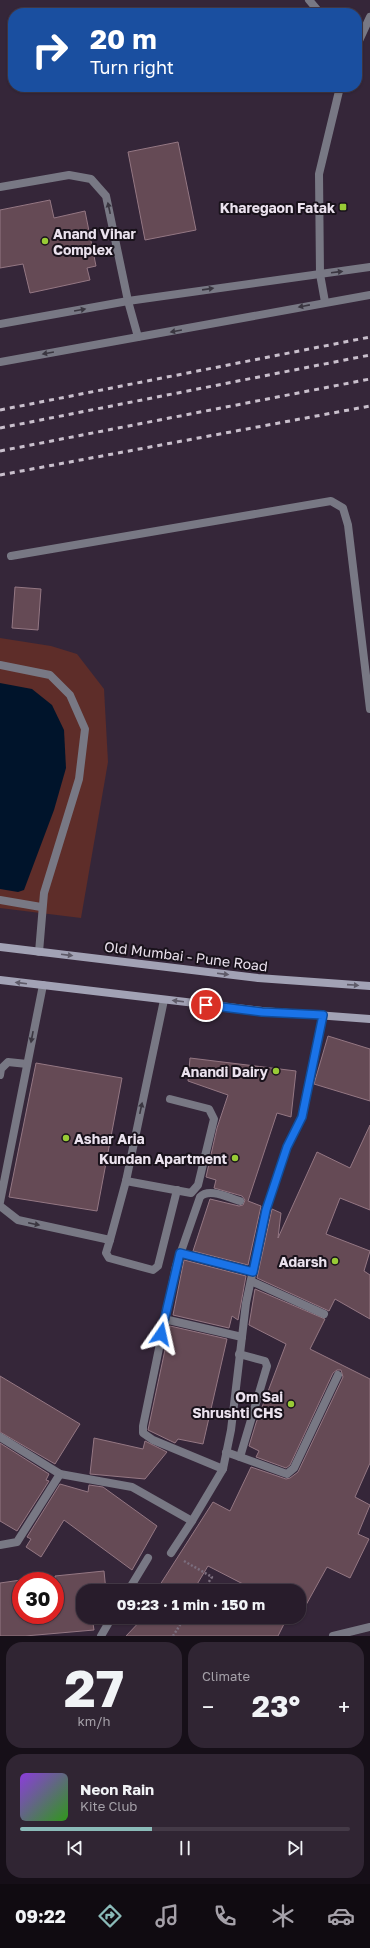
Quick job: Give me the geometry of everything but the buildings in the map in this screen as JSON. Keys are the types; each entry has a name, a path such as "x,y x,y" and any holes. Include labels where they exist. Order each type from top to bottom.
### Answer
{"main road":[{"name":"Old Mumbai - Pune Road","path":"0,948 258,978 370,986"},
{"path":"0,980 262,1012 370,1019"}],"street":[{"path":"309,0 316,8"},
{"path":"362,34 370,17"},
{"path":"325,302 320,274 319,174 339,92"},
{"path":"0,187 69,175 91,179 106,196 128,301 138,338"},
{"path":"0,324 128,301 370,268"},
{"path":"0,362 370,295"},
{"path":"11,556 331,501 343,508 348,525 370,709"},
{"path":"0,665 50,675 70,694 85,729 79,779 46,886 42,907 39,952"},
{"path":"0,900 42,907"},
{"path":"0,1202 43,985"},
{"path":"164,1000 126,1181 106,1253 109,1258 153,1270 158,1266 177,1190"},
{"path":"171,1553 192,1521 222,1469 231,1430 246,1303 266,1210 287,1147 302,1117 323,1015"},
{"path":"0,1075 1,1069 8,1062 27,1064"},
{"path":"126,1181 191,1193 198,1185 214,1119 209,1109 170,1099"},
{"path":"222,1469 153,1440 143,1433 164,1319 180,1253 200,1197 204,1193 210,1192 240,1201"},
{"path":"0,1206 18,1220 110,1240"},
{"path":"180,1253 252,1277 324,1314"},
{"path":"164,1319 242,1337"},
{"path":"239,1354 265,1361 267,1366 240,1457"},
{"path":"226,1452 287,1474 294,1468 338,1375"},
{"path":"0,1437 60,1474 132,1487 192,1521"},
{"path":"0,1545 17,1542 60,1474"},
{"path":"132,1584 148,1558"},
{"path":"101,1636 108,1624"},
{"path":"333,1636 370,1627"}],"path":[{"path":"171,1553 212,1577 207,1584"},
{"path":"173,1636 181,1624"}],"shaded area":[{"path":"0,638 51,646 77,654 104,689 108,762 81,918 0,908"}],"water":[{"path":"0,683 32,689 52,705 64,730 66,768 54,810 24,890 18,892 0,889"}],"railway":[{"path":"0,410 370,337"},
{"path":"0,428 370,355"},
{"path":"0,451 370,379"},
{"path":"0,475 370,406"}],"place":[{"name":"Kharegaon Fatak","path":"343,207"},
{"name":"Anand Vihar Complex","path":"45,241"},
{"name":"Anandi Dairy","path":"276,1071"},
{"name":"Ashar Aria","path":"66,1138"},
{"name":"Kundan Apartment","path":"235,1158"},
{"name":"Adarsh","path":"335,1261"},
{"name":"Om Sai Shrushti CHS","path":"291,1404"}],"route":[{"path":"161,1334 165,1311 180,1253 253,1272 266,1210 287,1147 302,1117 323,1015 262,1012 206,1005"}]}
